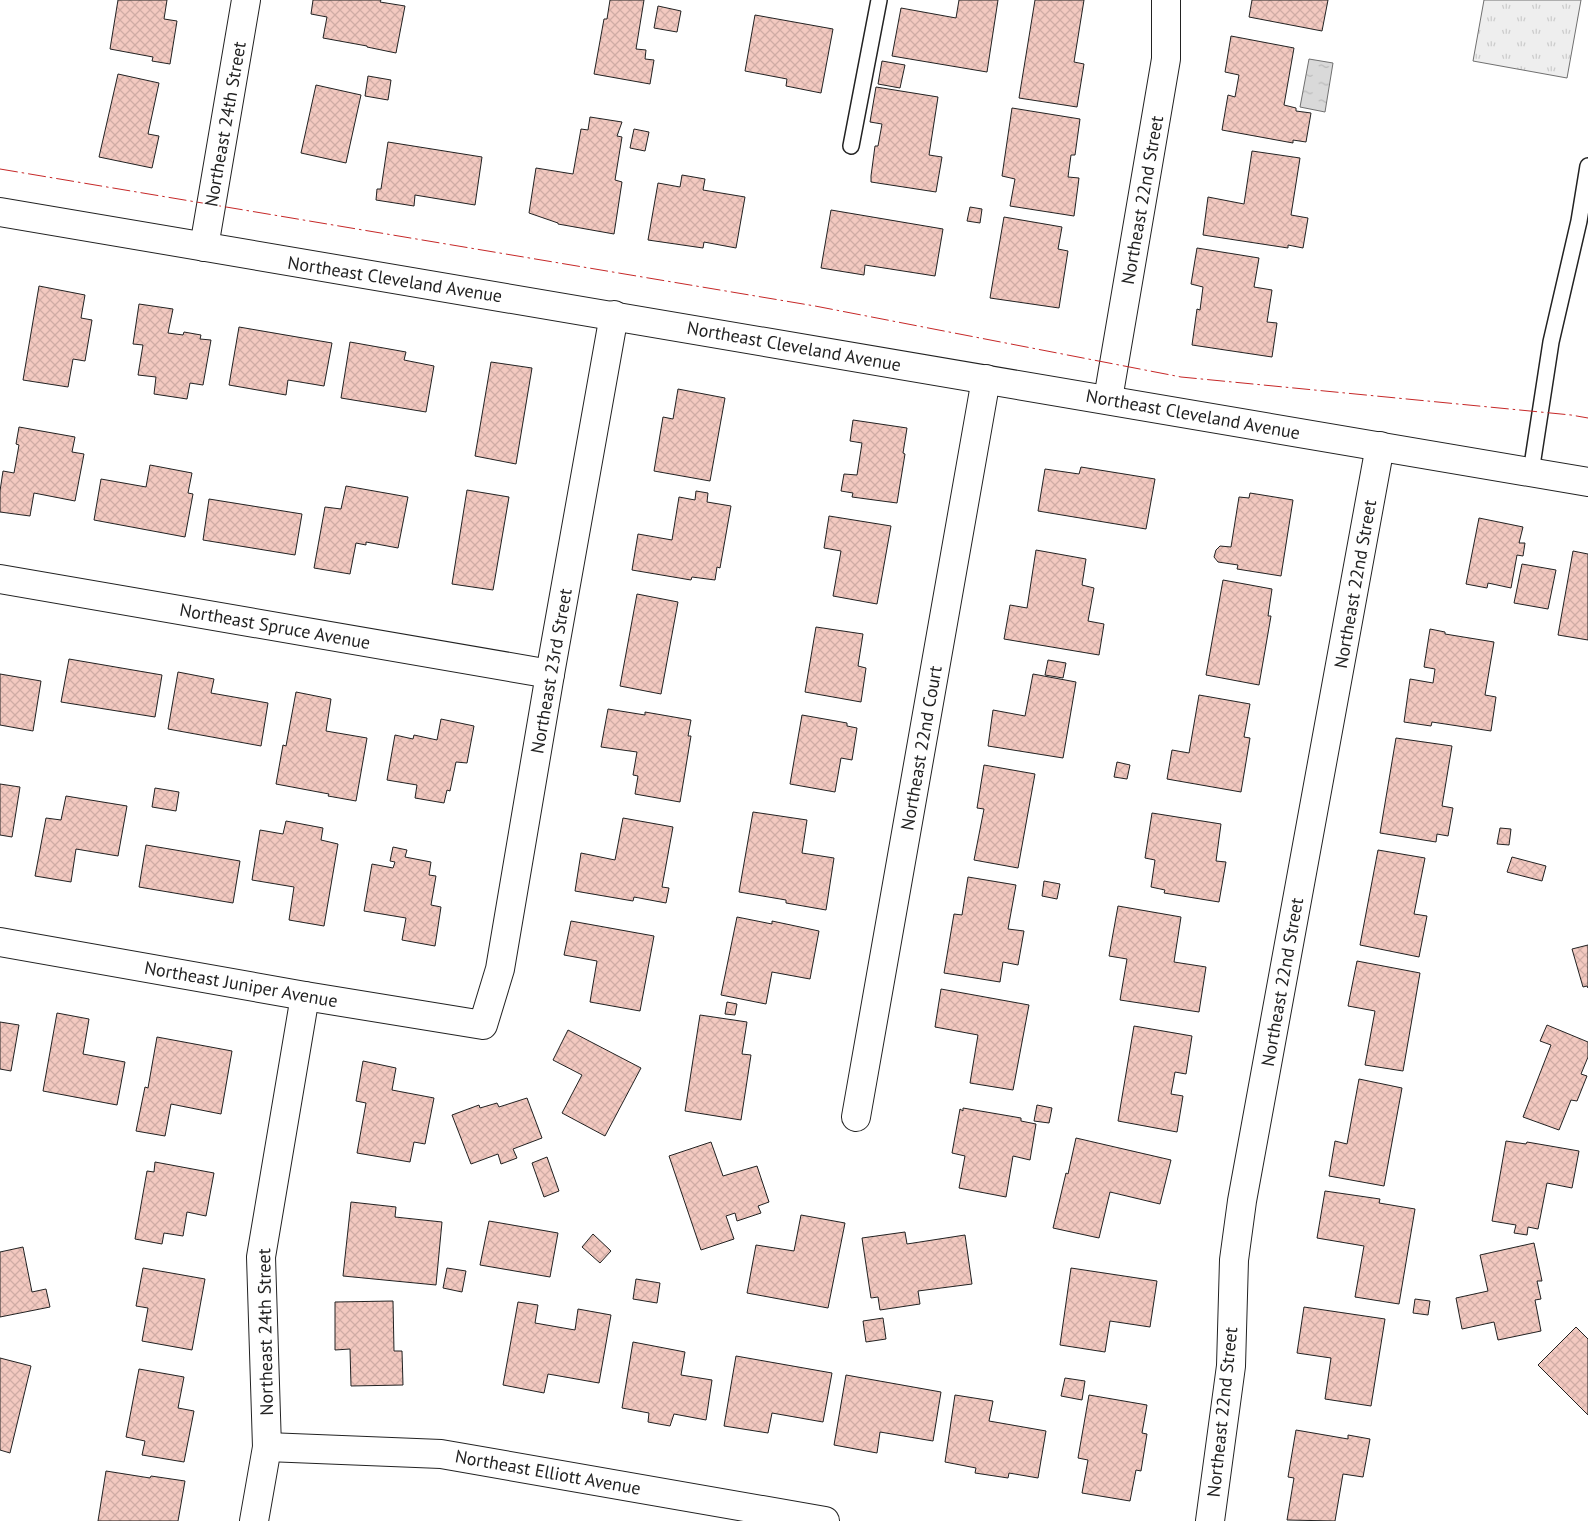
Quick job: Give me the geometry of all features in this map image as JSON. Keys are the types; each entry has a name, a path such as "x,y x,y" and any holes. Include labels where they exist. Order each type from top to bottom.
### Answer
{"street":[{"name":"Northeast 24th Street","path":"204,248 246,0"},
{"name":"Northeast 22nd Street","path":"1108,399 1166,59 1166,0"},
{"name":"Northeast Cleveland Avenue","path":"0,212 1588,482"},
{"name":"Northeast 23rd Street","path":"483,1025 500,969 614,315"},
{"name":"Northeast 22nd Court","path":"856,1117 986,379"},
{"name":"Northeast 22nd Street","path":"1210,1521 1231,1366 1234,1260 1242,1201 1380,446"},
{"name":"Northeast Spruce Avenue","path":"0,579 550,674"},
{"name":"Northeast Juniper Avenue","path":"0,942 305,996 483,1025"},
{"name":"Northeast 24th Street","path":"254,1521 267,1447 261,1257 305,996"},
{"name":"Northeast Elliott Avenue","path":"267,1447 442,1454 825,1521"}],"lane":[{"path":"851,146 879,0"},
{"path":"1531,472 1552,342 1579,221 1588,166"}],"green space":[{"path":"1484,0 1581,0 1567,78 1473,61"}],"water":[{"path":"1309,59 1333,63 1325,112 1300,107"}],"building":[{"path":"118,0 167,0 164,19 177,21 170,64 152,61 153,57 110,49"},
{"path":"313,0 381,0 380,2 405,6 396,53 323,38 327,17 311,14"},
{"path":"610,0 644,0 636,49 646,50 645,59 654,60 650,84 594,74 604,19 607,19"},
{"path":"959,0 998,0 987,72 892,56 901,8 956,18"},
{"path":"1035,0 1084,0 1074,62 1084,64 1077,107 1019,98"},
{"path":"1252,0 1328,0 1322,31 1249,17"},
{"path":"658,6 681,11 677,32 654,28"},
{"path":"755,15 833,29 821,93 786,86 787,79 745,71"},
{"path":"1231,36 1294,48 1284,105 1296,108 1296,111 1311,113 1306,142 1293,140 1293,143 1222,130 1228,95 1235,97 1239,75 1225,72"},
{"path":"882,61 905,65 900,88 878,84"},
{"path":"118,74 159,83 148,134 159,136 152,168 99,157"},
{"path":"368,76 391,80 388,100 365,96"},
{"path":"316,85 361,95 346,163 301,153"},
{"path":"876,87 938,97 929,155 942,157 936,192 871,182 875,146 878,146 882,124 870,122"},
{"path":"1012,108 1080,119 1075,155 1071,155 1068,177 1079,178 1074,216 1010,206 1015,179 1002,176"},
{"path":"590,117 622,122 617,136 622,137 615,180 622,182 614,234 558,224 529,213 536,168 573,174 581,129 588,130"},
{"path":"634,129 649,132 645,151 630,148"},
{"path":"388,142 482,157 475,205 415,195 414,206 376,200 377,189 381,189"},
{"path":"1252,151 1300,158 1291,215 1308,218 1303,248 1288,245 1288,248 1203,235 1208,197 1244,204"},
{"path":"682,175 705,179 703,190 745,197 736,248 704,242 703,248 648,240 658,183 680,187"},
{"path":"970,207 982,209 980,223 967,221"},
{"path":"831,210 943,229 935,276 865,265 864,275 821,268"},
{"path":"1004,217 1062,227 1058,249 1068,251 1059,308 990,298"},
{"path":"1197,248 1259,258 1254,287 1272,290 1267,322 1277,323 1272,357 1192,345 1197,309 1200,310 1203,287 1191,284"},
{"path":"39,286 85,295 81,318 92,320 85,361 73,359 68,387 23,380"},
{"path":"139,304 173,309 168,333 183,335 184,332 201,335 200,339 211,340 203,385 190,383 187,399 154,394 156,377 138,375 143,345 133,344"},
{"path":"239,327 332,343 324,386 288,380 286,395 229,385"},
{"path":"350,342 406,352 404,360 434,366 426,412 341,398"},
{"path":"491,362 532,368 516,464 475,456"},
{"path":"678,389 725,398 710,481 654,471 663,417 673,419"},
{"path":"853,420 907,428 897,503 852,497 853,493 841,491 844,474 857,475 862,443 850,441"},
{"path":"19,427 75,437 72,452 84,454 75,501 34,493 30,516 0,512 0,491 3,471 14,473 19,445 16,444"},
{"path":"150,465 192,473 188,493 193,494 185,537 94,520 101,479 146,487"},
{"path":"1081,467 1155,479 1146,529 1038,511 1045,469 1079,474"},
{"path":"346,486 408,497 398,548 366,542 366,545 356,543 350,574 314,568 325,507 341,509"},
{"path":"467,490 509,497 493,590 452,584"},
{"path":"696,491 708,493 707,502 731,506 720,568 717,567 715,580 692,577 691,580 632,570 638,534 672,540 679,497 695,500"},
{"path":"1250,493 1293,500 1281,576 1237,569 1238,565 1218,562 1214,557 1216,550 1220,546 1231,547 1239,497 1249,498"},
{"path":"209,499 302,514 295,555 203,540"},
{"path":"829,516 891,526 877,604 833,596 841,551 824,548"},
{"path":"1479,518 1523,527 1519,543 1525,543 1523,556 1517,555 1511,588 1488,583 1487,588 1466,584"},
{"path":"1036,550 1086,559 1082,585 1094,588 1088,621 1104,624 1099,655 1004,639 1010,605 1027,608"},
{"path":"1573,551 1588,554 1588,640 1558,635"},
{"path":"1522,564 1556,570 1548,609 1514,603"},
{"path":"1223,580 1272,589 1268,616 1271,616 1259,685 1206,675"},
{"path":"637,594 678,602 661,694 620,686"},
{"path":"816,627 863,634 858,666 866,668 861,702 805,692"},
{"path":"1430,629 1445,632 1445,634 1494,642 1485,695 1496,697 1491,731 1432,722 1431,726 1404,722 1410,679 1433,683 1435,669 1424,667"},
{"path":"69,659 162,675 155,717 61,702"},
{"path":"1048,660 1066,663 1063,678 1045,675"},
{"path":"178,672 214,679 211,693 268,703 261,746 168,729"},
{"path":"0,674 41,681 33,731 0,725"},
{"path":"1033,674 1076,682 1063,758 988,746 993,710 1025,716"},
{"path":"296,692 331,699 326,731 367,738 356,801 276,784 283,745 286,746"},
{"path":"1199,695 1250,704 1244,737 1250,738 1241,792 1167,779 1172,750 1189,753"},
{"path":"608,709 645,715 645,712 691,720 688,736 691,736 680,802 635,794 638,776 633,775 637,752 601,747"},
{"path":"802,715 847,723 847,726 857,728 852,760 841,758 835,792 790,784"},
{"path":"441,719 474,726 467,763 456,762 450,791 447,790 444,803 415,798 417,785 387,780 395,735 413,739 414,735 437,740"},
{"path":"1396,738 1452,746 1442,806 1453,808 1448,836 1437,834 1436,842 1380,833"},
{"path":"1117,762 1130,765 1127,779 1114,777"},
{"path":"984,765 1035,774 1018,868 974,860 984,809 977,808"},
{"path":"0,784 20,787 12,837 0,835"},
{"path":"155,788 179,792 176,811 152,807"},
{"path":"66,796 127,806 118,856 76,849 71,882 35,876 46,818 61,820"},
{"path":"753,812 807,820 802,853 834,858 826,910 786,903 786,900 739,892"},
{"path":"1152,813 1221,824 1216,861 1226,862 1219,902 1164,893 1165,890 1151,887 1155,860 1145,858"},
{"path":"623,818 673,827 662,887 669,888 666,903 634,897 633,901 575,891 581,853 615,860"},
{"path":"286,821 323,828 321,840 338,844 324,926 289,920 294,887 252,880 260,830 283,834"},
{"path":"1500,828 1511,829 1509,845 1497,844"},
{"path":"146,845 240,861 233,903 139,887"},
{"path":"393,847 407,850 405,857 431,862 429,875 436,876 431,905 441,907 435,946 402,940 406,918 364,911 372,864 393,868 395,862 390,861"},
{"path":"1378,850 1425,858 1414,914 1427,916 1419,957 1360,945"},
{"path":"1512,857 1546,866 1542,881 1507,872"},
{"path":"968,877 1016,885 1008,929 1024,931 1018,965 1003,962 1000,982 944,973 954,914 962,915"},
{"path":"1044,881 1060,884 1057,899 1042,896"},
{"path":"1118,906 1181,917 1174,962 1206,967 1199,1012 1120,1000 1127,959 1109,956"},
{"path":"737,917 772,924 772,921 819,931 810,979 772,972 766,1004 721,995"},
{"path":"571,921 654,936 640,1011 590,1002 597,961 564,955"},
{"path":"1588,945 1588,988 1587,986 1583,987 1572,949"},
{"path":"1357,961 1420,973 1403,1071 1365,1065 1375,1011 1348,1006"},
{"path":"941,989 1029,1005 1013,1090 970,1083 978,1035 935,1027"},
{"path":"727,1002 737,1004 735,1015 725,1014"},
{"path":"57,1013 89,1019 83,1054 125,1062 117,1105 43,1091"},
{"path":"700,1015 747,1022 742,1054 751,1055 741,1120 685,1111"},
{"path":"0,1022 19,1025 11,1071 0,1069"},
{"path":"1547,1025 1588,1042 1588,1057 1581,1074 1587,1076 1577,1101 1571,1100 1559,1130 1523,1117 1551,1045 1540,1041"},
{"path":"1134,1026 1192,1036 1186,1074 1175,1072 1171,1094 1183,1096 1177,1132 1118,1121"},
{"path":"568,1030 641,1068 605,1136 562,1113 582,1075 553,1060"},
{"path":"157,1037 232,1051 221,1114 171,1104 165,1136 136,1131 145,1087 148,1088"},
{"path":"363,1061 396,1068 392,1090 434,1098 425,1144 414,1142 410,1162 357,1153 366,1103 356,1101"},
{"path":"1359,1079 1402,1088 1384,1186 1329,1176 1335,1141 1347,1144"},
{"path":"527,1098 542,1138 513,1149 517,1158 501,1164 498,1154 471,1164 452,1115 479,1105 480,1108 497,1103 499,1107"},
{"path":"1037,1105 1052,1108 1049,1123 1034,1121"},
{"path":"963,1108 1021,1118 1021,1121 1036,1124 1030,1160 1013,1156 1006,1197 959,1188 965,1156 952,1153 960,1109 963,1111"},
{"path":"1076,1138 1171,1160 1160,1204 1110,1192 1099,1238 1053,1228"},
{"path":"1506,1141 1526,1144 1527,1142 1579,1151 1572,1188 1547,1183 1538,1229 1528,1227 1527,1235 1514,1233 1516,1225 1492,1221"},
{"path":"711,1142 723,1176 757,1166 769,1202 758,1206 761,1213 737,1221 735,1213 726,1216 734,1239 701,1250 669,1156"},
{"path":"547,1157 559,1191 544,1197 532,1163"},
{"path":"155,1162 214,1173 206,1216 187,1212 183,1236 164,1233 162,1244 135,1239 147,1171 154,1172"},
{"path":"1325,1191 1380,1199 1379,1203 1415,1209 1399,1304 1355,1297 1364,1246 1317,1238"},
{"path":"351,1202 396,1207 395,1217 442,1222 436,1285 343,1276"},
{"path":"801,1215 845,1223 828,1308 747,1293 756,1245 794,1251"},
{"path":"489,1221 558,1233 550,1277 480,1265"},
{"path":"905,1232 907,1244 965,1235 972,1284 918,1291 920,1304 880,1310 878,1297 871,1298 862,1238"},
{"path":"593,1234 611,1251 600,1263 582,1247"},
{"path":"1534,1243 1542,1281 1537,1281 1541,1299 1535,1300 1541,1331 1498,1340 1494,1322 1462,1329 1456,1298 1488,1291 1480,1255"},
{"path":"23,1247 32,1292 46,1289 50,1307 0,1317 0,1252"},
{"path":"143,1268 205,1279 192,1350 142,1341 148,1308 136,1306"},
{"path":"447,1268 466,1271 462,1292 443,1288"},
{"path":"1071,1268 1157,1281 1150,1327 1110,1321 1105,1352 1060,1345"},
{"path":"636,1279 660,1283 657,1303 633,1299"},
{"path":"1415,1299 1430,1301 1428,1315 1413,1313"},
{"path":"393,1301 394,1351 402,1351 403,1385 351,1386 350,1349 335,1350 335,1302"},
{"path":"518,1302 538,1305 535,1323 575,1330 578,1309 611,1315 599,1383 548,1374 544,1393 503,1385"},
{"path":"1304,1307 1385,1319 1371,1406 1325,1399 1331,1358 1297,1353"},
{"path":"883,1318 886,1339 866,1342 863,1321"},
{"path":"1576,1327 1588,1339 1588,1415 1538,1365"},
{"path":"633,1342 685,1352 681,1375 712,1380 706,1420 674,1414 670,1426 648,1422 649,1413 622,1408"},
{"path":"736,1356 832,1373 823,1422 772,1413 768,1433 724,1426"},
{"path":"0,1358 31,1366 10,1453 0,1450"},
{"path":"139,1369 184,1377 178,1408 194,1411 184,1462 142,1455 145,1441 126,1437"},
{"path":"846,1375 941,1392 933,1441 880,1432 877,1453 834,1445"},
{"path":"1065,1378 1085,1381 1082,1400 1061,1396"},
{"path":"955,1395 993,1401 989,1421 1046,1431 1038,1478 1009,1473 1008,1478 975,1473 976,1468 945,1462"},
{"path":"1089,1395 1147,1405 1142,1433 1147,1434 1141,1471 1136,1470 1130,1501 1082,1493 1088,1460 1078,1458"},
{"path":"1296,1430 1348,1439 1348,1435 1370,1439 1363,1477 1343,1474 1335,1521 1287,1520 1294,1478 1288,1477"},
{"path":"106,1471 185,1481 178,1521 98,1521"}],"power":[{"path":"0,169 815,306 1181,377 1588,418"}]}
